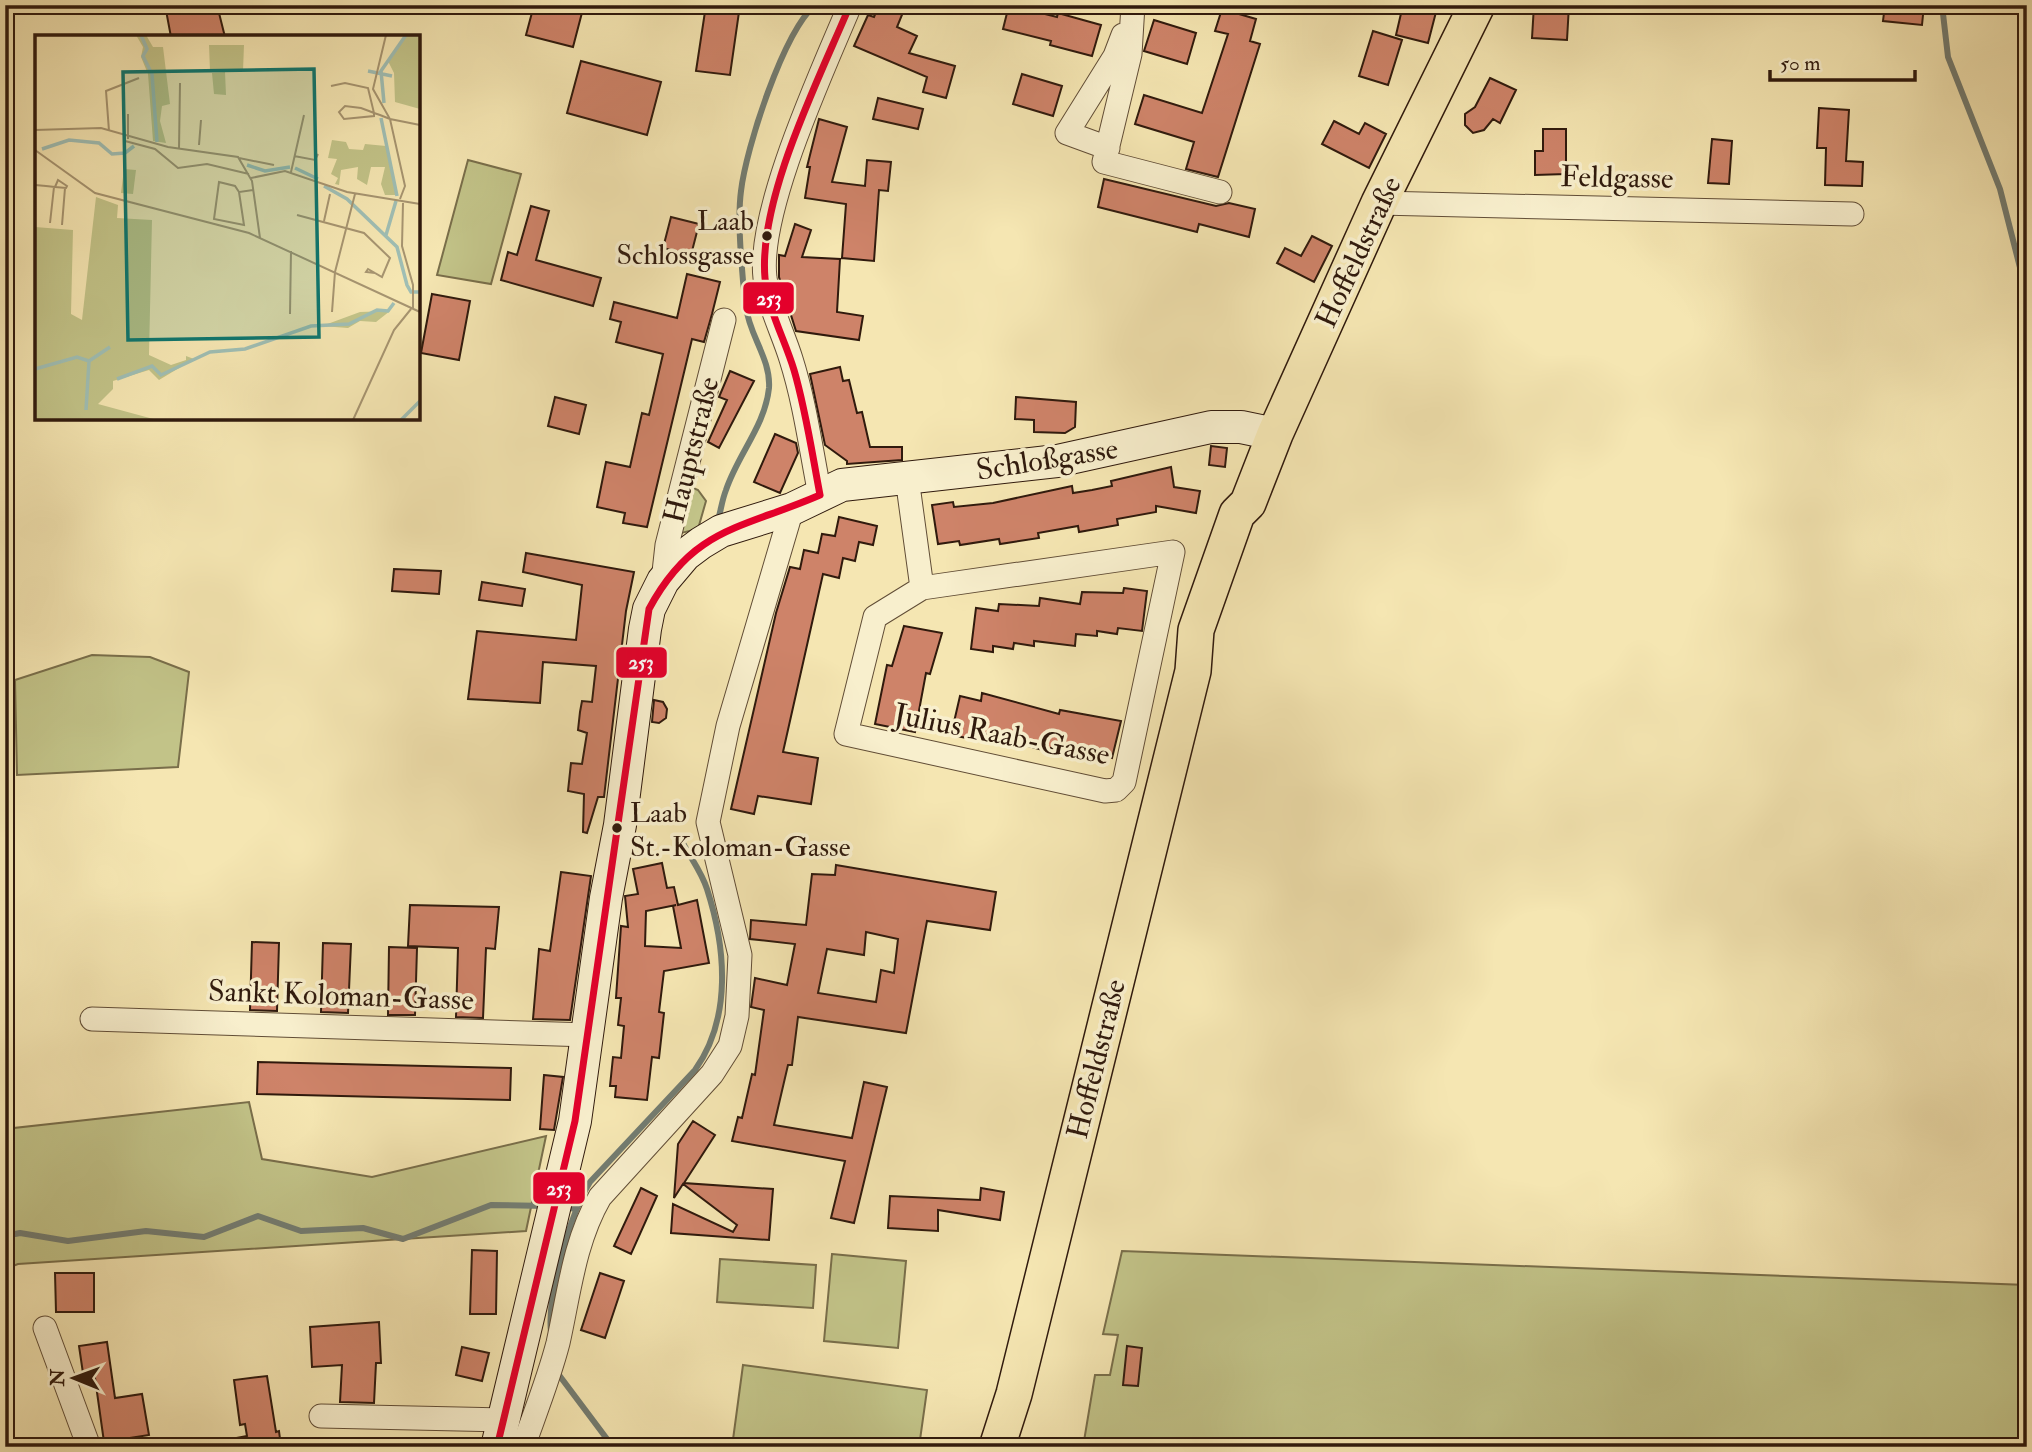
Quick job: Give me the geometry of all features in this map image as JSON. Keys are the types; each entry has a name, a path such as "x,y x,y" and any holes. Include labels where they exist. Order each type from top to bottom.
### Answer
{"main road":[{"name":"Hoffeldstraße","path":"997,1447 1014,1394 1193,671 1213,637 1253,520 1248,503 1275,434 1379,203 1477,5"}],"street":[{"path":"820,495 805,415 792,361 768,290 765,264 768,236 786,166 850,5"},
{"path":"1108,148 1067,133 1115,56 1133,5"},
{"path":"1133,5 1130,54 1104,162 1220,192"},
{"name":"Feldgasse","path":"1379,203 1852,214"},
{"name":"Hauptstraße","path":"663,581 667,545 724,320"},
{"name":"Schloßgasse","path":"820,495 842,485 1057,461 1211,427 1241,427 1275,434"},
{"path":"907,478 922,588"},
{"name":"Hauptstraße","path":"501,1433 575,1121 649,609 663,581 685,555 701,543 736,525 792,509 820,495"},
{"path":"523,1447 557,1346 579,1244 589,1216 600,1197 712,1074 730,1046 737,1016 740,955 708,822 728,726 792,509"},
{"name":"Julius Raab-Gasse","path":"1173,552 1124,782 1116,790 1105,791 846,734 875,617 922,588 1173,552"},
{"name":"Sankt Koloman-Gasse","path":"92,1019 589,1035"},
{"path":"45,1328 89,1447"},
{"path":"321,1416 501,1433"}],"green space":[{"path":"468,160 521,174 491,284 437,275"},
{"path":"691,487 698,490 706,501 698,529 677,534"},
{"path":"92,655 150,657 189,672 178,767 17,775 15,680"},
{"path":"249,1102 262,1159 372,1177 546,1136 526,1231 18,1264 5,1269 5,1129"},
{"path":"1122,1251 2027,1285 2027,1447 1083,1447 1095,1375 1110,1375 1118,1335 1103,1334"},
{"path":"832,1254 906,1261 898,1348 824,1341"},
{"path":"720,1259 816,1265 813,1308 717,1302"},
{"path":"743,1365 927,1390 919,1447 732,1447"}],"building":[{"path":"165,5 217,5 224,35 171,35"},
{"path":"534,5 584,5 573,47 526,35"},
{"path":"706,5 740,5 730,75 696,71"},
{"path":"879,5 906,5 897,27 917,36 909,53 955,66 946,98 923,92 927,77 854,46 868,15 874,17"},
{"path":"1009,5 1057,17 1058,13 1101,25 1092,56 1050,45 1051,41 1003,29"},
{"path":"1403,5 1436,12 1428,43 1396,35"},
{"path":"1534,5 1569,5 1567,40 1532,38"},
{"path":"1885,5 1924,5 1922,25 1883,21"},
{"path":"1222,9 1256,19 1250,41 1260,44 1218,177 1186,169 1194,142 1135,124 1144,95 1202,113 1228,34 1215,31"},
{"path":"1154,20 1196,33 1187,64 1144,51"},
{"path":"1373,31 1402,40 1388,85 1359,76"},
{"path":"581,61 661,82 647,135 567,113"},
{"path":"1022,74 1062,86 1053,116 1013,104"},
{"path":"1490,78 1516,90 1500,123 1493,119 1484,130 1473,133 1465,125 1465,114 1475,107"},
{"path":"878,98 923,109 918,129 873,119"},
{"path":"1819,108 1849,110 1846,161 1863,162 1862,186 1825,185 1826,148 1817,148"},
{"path":"819,119 847,127 832,182 865,186 867,160 891,162 888,191 879,190 874,261 842,258 846,204 805,198 810,167 807,167"},
{"path":"1334,121 1359,134 1365,123 1386,134 1369,168 1322,144"},
{"path":"1543,129 1566,129 1566,174 1535,175 1535,151 1543,151"},
{"path":"1712,139 1732,141 1729,184 1708,183"},
{"path":"1104,179 1216,206 1229,203 1255,209 1249,237 1199,224 1197,232 1098,207"},
{"path":"531,206 549,211 536,260 601,278 593,306 501,280 508,252 517,255"},
{"path":"671,217 699,224 691,255 663,248"},
{"path":"795,224 811,230 802,257 840,259 837,312 863,316 859,340 796,331 779,277 779,255 785,256"},
{"path":"1312,236 1332,246 1314,282 1277,263 1285,248 1301,256"},
{"path":"687,274 720,282 712,314 704,342 692,339 647,527 623,523 625,513 597,507 606,462 630,467 642,413 649,415 663,354 616,342 621,322 610,319 614,302 677,318"},
{"path":"432,294 470,301 459,360 421,353"},
{"path":"840,367 843,381 849,380 857,413 862,412 870,447 902,447 902,460 847,464 847,461 825,445 810,374"},
{"path":"730,371 754,381 719,448 708,442 727,400 719,397"},
{"path":"555,397 586,405 579,434 548,426"},
{"path":"1016,397 1076,402 1075,427 1065,433 1034,432 1034,420 1015,419"},
{"path":"775,434 796,443 798,453 780,493 754,482"},
{"path":"1211,446 1227,448 1225,467 1209,465"},
{"path":"1171,467 1174,487 1200,491 1196,513 1156,506 1156,512 1117,519 1118,525 1079,532 1078,526 1038,533 1039,538 1000,544 999,539 960,545 959,541 938,544 932,505 953,502 954,507 993,503 1072,486 1073,493 1092,490 1112,486 1111,481"},
{"path":"839,517 877,526 873,545 859,542 855,561 843,558 839,578 823,574 783,752 818,758 811,804 758,796 754,814 731,809 776,613 790,567 800,569 804,550 818,553 822,534 835,536"},
{"path":"526,553 634,572 626,611 604,797 598,797 587,833 583,832 584,794 568,791 571,763 582,764 587,733 578,730 580,712 582,701 592,702 596,666 543,662 540,703 468,699 477,631 576,640 582,585 523,572"},
{"path":"394,569 441,571 439,594 392,591"},
{"path":"482,582 525,589 522,606 479,600"},
{"path":"1124,588 1147,591 1142,631 1118,628 1117,634 1097,631 1097,636 1076,634 1075,646 1034,641 1034,646 1014,643 1013,649 993,646 993,652 971,649 976,608 998,611 999,604 1039,606 1040,598 1080,604 1082,592 1123,593"},
{"path":"904,626 942,633 930,674 926,673 915,732 875,724 887,665 892,666"},
{"path":"982,693 1059,714 1060,710 1121,721 1112,758 1092,753 1091,757 1051,748 1050,752 974,731 972,739 951,735 960,696 981,701"},
{"path":"654,700 663,702 667,709 666,718 659,723 652,722"},
{"path":"662,863 667,888 674,887 678,905 697,900 709,963 664,971 659,1012 664,1013 659,1058 652,1057 647,1100 615,1097 616,1086 610,1086 613,1057 621,1058 624,1026 618,1025 621,998 616,998 621,926 628,927 625,896 638,894 633,869","holes":["676,905 673,906 681,948 645,946 646,911"]},
{"path":"836,865 996,892 990,930 927,921 906,1033 798,1017 792,1065 788,1065 774,1125 852,1138 864,1082 887,1087 854,1223 831,1218 845,1161 732,1141 738,1117 742,1118 752,1074 755,1075 764,1010 751,1007 755,978 787,985 795,944 750,939 751,920 806,925 812,874 835,875","holes":["866,932 898,939 894,973 881,970 876,1002 818,993 827,949 864,955"]},
{"path":"561,872 591,876 570,1020 533,1019 539,949 550,951"},
{"path":"410,905 499,907 495,949 486,948 483,1018 456,1017 458,948 408,946"},
{"path":"252,942 279,943 277,1011 250,1010"},
{"path":"323,943 351,944 348,1013 321,1012"},
{"path":"389,947 417,948 415,1015 388,1015"},
{"path":"258,1062 511,1068 510,1100 257,1094"},
{"path":"544,1075 563,1077 554,1130 540,1129"},
{"path":"693,1121 715,1135 684,1183 773,1189 769,1240 671,1233 673,1204 733,1232 737,1225 683,1184 674,1198 678,1144"},
{"path":"641,1188 657,1196 631,1254 614,1246"},
{"path":"981,1188 1004,1192 1000,1220 938,1210 938,1231 888,1228 890,1196 980,1200"},
{"path":"472,1250 497,1251 496,1314 470,1314"},
{"path":"55,1273 94,1273 94,1312 56,1312"},
{"path":"600,1273 624,1281 605,1338 581,1330"},
{"path":"379,1322 381,1363 376,1363 374,1403 340,1402 342,1365 312,1367 310,1327"},
{"path":"107,1342 115,1398 142,1394 149,1435 104,1442 95,1378 84,1380 79,1346"},
{"path":"1127,1346 1142,1348 1138,1386 1123,1385"},
{"path":"462,1347 489,1353 482,1381 456,1375"},
{"path":"267,1376 281,1447 237,1447 236,1438 247,1436 245,1424 240,1425 234,1380"}],"waterway":[{"path":"718,520 731,477 757,427 769,388 767,367 751,327 744,295 740,249 744,172 758,121 779,65 803,19 815,5"},
{"path":"1942,5 1948,57 2000,189 2027,295"},
{"path":"551,1332 556,1277 582,1196 590,1182 695,1070 707,1050 715,1028 722,982 718,935 704,882 680,837"},
{"path":"5,1236 20,1233 68,1241 146,1231 204,1237 258,1216 301,1231 363,1228 403,1239 491,1205 547,1206"},
{"path":"564,1207 576,1209"},
{"path":"559,1375 613,1447"}],"transit line":[{"name":"253","path":"820,495 798,385 767,290 765,247 771,212 793,140 850,5"},
{"name":"253","path":"497,1447 575,1121 649,609 683,561 702,546 743,524 820,495"}],"place":[{"name":"Laab Schlossgasse","path":"767,236"},
{"name":"Laab St.-Koloman-Gasse","path":"617,828"}]}
